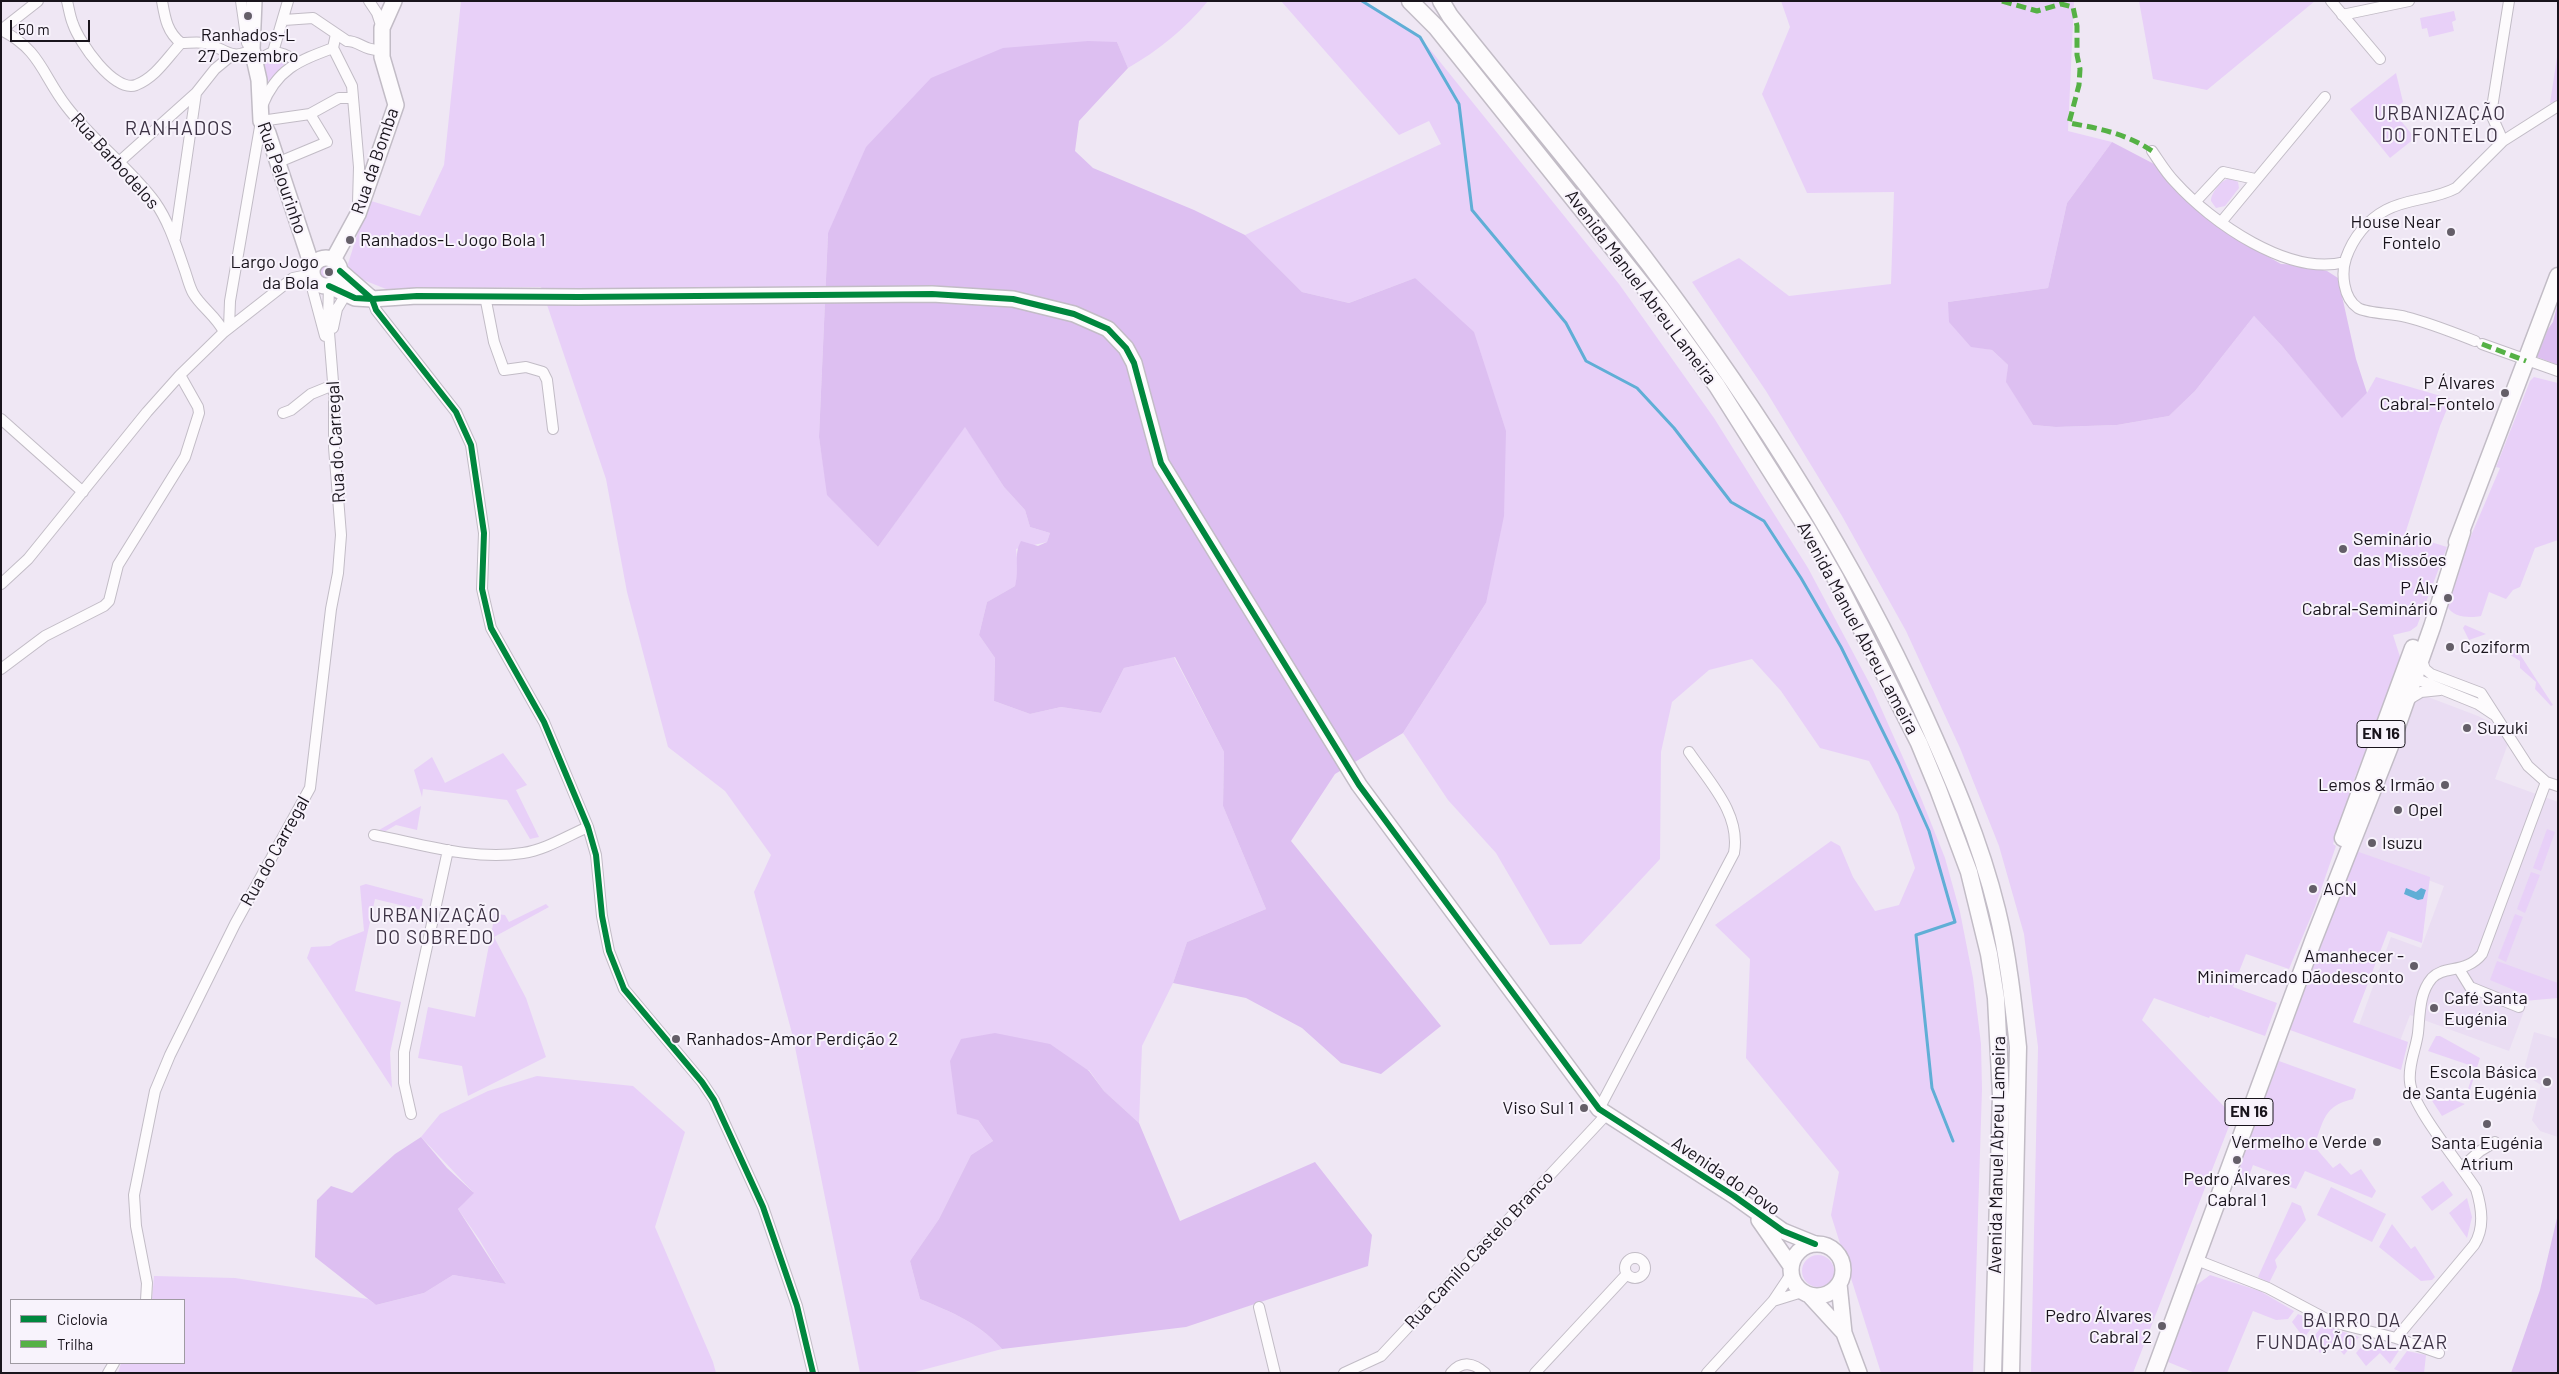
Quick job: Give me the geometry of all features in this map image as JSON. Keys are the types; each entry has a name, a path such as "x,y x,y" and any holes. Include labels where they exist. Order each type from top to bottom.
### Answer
{"main road":[{"name":"Avenida Manuel Abreu Lameira","path":"1410,1 1436,27 1630,270 1717,386 1808,530 1836,579 1872,647 1930,770 1969,872 1987,946 1996,998 2002,1094 1993,1373"},
{"name":"Avenida Manuel Abreu Lameira","path":"1441,1 1450,16 1647,261 1731,377 1796,477 1871,606 1914,692 1956,788 1976,840 1998,912 2013,995 2018,1046 2011,1373"},
{"name":"EN 16","path":"2154,1373 2194,1259 2313,941 2385,759 2401,698 2424,624 2462,532 2558,276"},
{"name":"EN 16","path":"2313,941 2350,817 2369,764 2401,698 2414,678 2462,532"},
{"path":"2414,678 2411,670 2421,642 2424,624"},
{"path":"2365,810 2362,803 2372,773 2369,764 2385,759"},
{"name":"EN 16","path":"2145,1373 2185,1284"}],"street":[{"path":"1,30 38,1"},
{"path":"67,1 72,24 91,55 118,82 127,86 134,86 146,80 165,63 181,43"},
{"path":"162,1 168,27 173,37 181,43 205,43 232,55 243,55 252,49 247,43 241,1"},
{"name":"Rua Pelourinho","path":"254,1 252,49 256,66 261,116 279,162 313,272"},
{"path":"273,52 284,20 288,1"},
{"path":"369,1 377,13 382,28"},
{"name":"Rua da Bomba","path":"337,265 358,214 396,105 383,50 382,28 394,1"},
{"path":"2331,1 2380,59"},
{"path":"2342,15 2409,1"},
{"path":"2502,141 2491,114 2509,1"},
{"path":"284,20 313,18 347,41 354,41 370,51 383,50"},
{"name":"Rua Barbodelos","path":"1,30 19,39 34,54 65,104 80,123 119,162 155,203 174,240 194,294 227,330"},
{"path":"336,34 333,48 352,86 359,167 358,214"},
{"path":"227,330 230,301 261,116 269,89 297,61 333,48"},
{"path":"256,66 264,55 273,52 287,55 297,61"},
{"path":"119,162 196,93 215,69 232,55"},
{"path":"174,240 196,93"},
{"path":"2222,222 2325,97"},
{"path":"261,116 310,114 339,98 353,98"},
{"path":"2558,106 2502,141 2456,188 2447,193 2399,204 2372,220 2360,231 2350,245 2345,262 2344,282 2356,306 2364,310 2405,316 2558,371"},
{"path":"279,162 327,142 310,114"},
{"path":"2152,151 2175,182 2196,202 2249,241 2280,257 2327,265 2345,262"},
{"path":"2196,202 2223,172 2256,179"},
{"path":"330,351 313,291 313,272 321,258 337,265 372,299 376,310 456,412 471,445 484,533 482,588 491,628 544,722 588,827 596,856 602,916 609,951 624,989 702,1082 714,1100 763,1207 797,1306 813,1373"},
{"path":"329,286 337,280 337,265"},
{"path":"1,584 28,559 147,412 180,375 227,330 294,278 313,272"},
{"path":"313,272 322,285 329,286 355,298 372,299 417,296 579,298 932,294 1013,298 1074,314 1108,329 1126,348 1134,363 1161,464 1359,785 1602,1112"},
{"path":"329,286 330,351"},
{"path":"330,351 334,320 346,294"},
{"path":"485,296 494,342 504,370 526,367 543,372 547,380 553,429"},
{"name":"Rua do Carregal","path":"146,1299 147,1283 136,1226 134,1195 155,1091 170,1055 235,924 310,788 331,609 338,573 340,544 334,447 334,384 330,351"},
{"path":"1,669 44,636 104,606 109,601 118,565 185,457 199,413 198,407 180,375"},
{"path":"283,413 291,410 311,394 334,384"},
{"path":"1,419 83,492"},
{"path":"2421,658 2425,669 2431,674"},
{"path":"2414,678 2424,673 2431,674 2481,694 2498,717 2528,766 2546,782 2558,786"},
{"path":"2414,678 2478,704 2498,717"},
{"path":"2401,698 2421,692 2440,690"},
{"name":"Rua Camilo Castelo Branco","path":"1344,1373 1381,1356 1602,1112 1734,853 1735,828 1729,812 1689,752"},
{"path":"2396,1338 2479,1237 2481,1227 2480,1201 2476,1189 2417,1103 2409,1075 2418,1034 2420,1006 2428,986 2437,974 2459,969 2477,960 2486,947 2546,782"},
{"path":"374,834 448,850 500,855 525,853 588,827"},
{"path":"411,1114 404,1083 404,1052 448,850"},
{"path":"2459,969 2470,987 2519,1007"},
{"name":"Avenida do Povo","path":"1602,1112 1734,1196 1754,1213 1783,1231 1815,1244 1831,1248 1841,1260 1843,1268 1839,1284 1844,1333 1859,1373"},
{"path":"2462,1167 2480,1151 2495,1142"},
{"name":"Avenida do Povo","path":"1754,1213 1791,1270 1795,1284 1844,1333"},
{"path":"1707,1373 1773,1300 1791,1270 1797,1254 1802,1249 1815,1244"},
{"path":"2194,1259 2268,1288 2332,1322 2396,1338 2439,1354"},
{"path":"1535,1373 1627,1274"},
{"path":"1773,1300 1806,1294 1829,1293 1839,1284"},
{"path":"1259,1307 1276,1373"},
{"path":"1451,1373 1456,1366 1469,1363 1477,1366 1485,1373"}],"shaded area":[{"path":"461,1 1208,1 1181,30 1128,68 1117,42 828,233 819,437 828,495 878,547 965,426 1004,487 1025,510 1030,527 1050,533 1047,542 1016,549 1019,575 1015,586 987,602 979,635 995,658 994,701 1030,714 1061,707 1101,713 1124,668 1174,657 1224,752 1223,806 1266,909 1187,942 1173,983 1142,1046 1139,1123 1104,1091 1089,1070 978,1120 993,1141 971,1155 939,1219 910,1261 920,1299 974,1325 1002,1349 911,1373 860,1373 793,1037 754,892 771,855 725,791 668,747 627,592 606,479 541,287 386,289 361,279 347,267 368,200 420,216 444,165"},
{"path":"1281,1 1362,1 1420,37 1619,284 1714,418 1808,568 1873,690 1921,798 1945,858 1960,912 1973,978 1981,1044 1982,1089 1973,1373 1881,1373 1831,1215 1839,1172 1746,1058 1750,959 1715,925 1831,841 1840,846 1853,877 1875,911 1899,905 1915,868 1898,814 1869,761 1820,748 1781,691 1752,659 1709,670 1672,702 1661,752 1660,859 1581,944 1550,945 1496,853 1448,800 1403,733 1486,603 1415,278 1349,303 1302,292 1245,235 1441,144 1429,121 1399,135"},
{"path":"1781,1 2074,1 2068,131 2112,142 2067,203 2048,288 1948,302 1971,346 1992,350 2008,365 2007,383 2033,425 2056,427 2117,425 2169,416 2195,391 2254,316 2342,417 2367,393 2376,377 2451,399 2440,426 2405,534 2447,547 2417,626 2410,631 2393,635 2402,663 2355,777 2333,844 2336,846 2315,907 2289,969 2246,954 2233,987 2277,1003 2265,1036 2154,998 2142,1020 2233,1116 2133,1373 2031,1373 2038,1047 2024,934 1999,846 1960,748 1906,631 1842,516 1766,391 1692,282 1739,258 1789,296 1891,284 1894,192 1807,193 1762,94 1790,27"},
{"path":"2139,1 2315,1 2207,90 2153,79"},
{"path":"2454,11 2456,20 2452,22 2454,31 2429,37 2427,28 2422,29 2420,18"},
{"path":"1088,41 1117,42 1128,68 1079,121 1075,151 1093,168 1194,210 1245,235 1302,292 1349,303 1415,278 1474,332 1506,431 1504,516 1486,603 1403,733 1335,774 1291,841 1441,1026 1381,1074 1341,1063 1302,1028 1246,998 1173,983 1187,942 1266,909 1223,806 1224,752 1175,657 1124,668 1101,713 1061,707 1030,714 994,701 995,658 979,635 987,602 1015,586 1017,552 1021,541 1038,546 1047,542 1050,533 1030,527 1025,510 1004,487 965,427 878,547 827,495 819,437 828,233 866,147 931,78 1003,48"},
{"path":"2558,51 2558,101 2550,103"},
{"path":"266,56 282,56 288,60 264,86 261,82"},
{"path":"2396,73 2403,102 2392,110 2415,138 2390,158 2350,109"},
{"path":"2112,142 2156,165 2181,196 2246,244 2281,264 2303,265 2327,271 2338,278 2356,359 2367,393 2342,418 2282,346 2254,316 2195,391 2169,416 2117,425 2056,427 2033,425 2006,382 2008,365 1992,350 1971,347 1949,322 1948,302 2048,288 2067,203"},
{"path":"2230,178 2238,182 2239,188 2225,206 2216,208 2211,201 2213,194 2220,184"},
{"path":"325,265 330,267 332,272 330,277 325,279 320,277 318,272 320,267"},
{"path":"2558,302 2558,365 2537,357 2548,329 2553,322"},
{"path":"2534,377 2558,383 2558,540 2535,548 2520,587 2513,590 2506,599 2489,592 2481,616 2467,617 2457,615 2447,606 2467,545 2500,468 2496,467 2530,381"},
{"path":"2465,625 2486,634 2469,640 2463,628"},
{"path":"2498,640 2509,647 2511,645 2519,653 2553,705 2551,706 2535,689 2536,682 2520,668 2520,661 2507,653"},
{"path":"2418,697 2428,697 2478,716 2512,733 2495,779 2558,802 2558,990 2535,982 2509,1051 2410,1015 2400,1041 2359,1025 2391,937 2421,948 2444,886 2353,852 2409,702"},
{"path":"503,753 527,785 516,790 539,837 530,839 507,800 423,789 422,797 414,770 432,757 445,783"},
{"path":"421,806 417,830 396,825 384,832 379,830"},
{"path":"2547,829 2555,832 2541,871 2533,868"},
{"path":"2356,851 2430,877 2422,943 2388,931 2353,1022 2408,1042 2401,1070 2290,1030"},
{"path":"2531,872 2540,875 2525,913 2517,909"},
{"path":"366,884 423,899 421,910 375,899 355,991 401,1002 390,1053 392,1088 307,958 311,947 330,946 364,931 360,886"},
{"path":"546,904 549,907 494,937 526,998 546,1057 468,1096 462,1066 418,1058 428,1007 475,1017 495,914 505,915 509,922"},
{"path":"2515,914 2523,917 2506,962 2498,958"},
{"path":"2497,961 2558,983 2558,998 2524,1001 2526,995 2490,980"},
{"name":"Escola Básica de Santa Eugénia","path":"2534,1032 2558,1039 2558,1137 2540,1131 2532,1120 2541,1085 2533,1080 2524,1070"},
{"path":"995,1033 1050,1044 1089,1071 1104,1091 1139,1123 1180,1221 1315,1162 1372,1235 1368,1266 1186,1327 1002,1349 974,1325 920,1299 910,1261 939,1219 971,1155 993,1141 978,1120 957,1114 950,1061 961,1039"},
{"path":"2436,1036 2440,1036 2480,1058 2470,1090 2468,1089 2475,1067 2428,1051"},
{"path":"2279,1061 2356,1089 2353,1099 2343,1102 2330,1110 2323,1122 2314,1146 2333,1168 2340,1163 2351,1175 2361,1169 2376,1191 2372,1198 2305,1171 2296,1189 2274,1181 2277,1174 2253,1165 2246,1184 2234,1179"},
{"path":"537,1076 633,1086 685,1132 655,1227 716,1373 118,1373 121,1364 185,1364 185,1299 152,1299 154,1276 235,1278 368,1299 376,1305 424,1293 453,1275 506,1284 479,1239 458,1209 473,1192 421,1137 440,1114 488,1091"},
{"path":"2425,1090 2465,1104 2442,1116"},
{"path":"421,1137 447,1168 474,1193 458,1209 506,1284 453,1275 424,1293 376,1305 315,1257 317,1200 331,1186 352,1193 395,1154"},
{"path":"2443,1181 2453,1195 2432,1211 2421,1197"},
{"path":"2331,1187 2386,1214 2372,1242 2317,1215"},
{"path":"2467,1198 2472,1217 2467,1238 2449,1213"},
{"path":"2292,1202 2301,1206 2306,1220 2275,1260 2277,1267 2269,1283 2258,1277"},
{"path":"2558,1214 2558,1373 2511,1373 2540,1290"},
{"path":"2392,1224 2411,1249 2415,1246 2435,1277 2432,1280 2421,1281 2379,1247"},
{"path":"1818,1255 1830,1259 1834,1271 1830,1283 1818,1287 1806,1283 1802,1271 1806,1259"},
{"path":"2210,1275 2260,1291 2294,1311 2288,1319 2276,1320 2253,1311 2227,1373 2195,1373 2168,1362 2194,1287"},
{"path":"2298,1314 2316,1322 2304,1338 2292,1322"},
{"path":"2323,1325 2359,1337 2344,1355 2334,1343 2320,1353 2311,1340"},
{"path":"2367,1340 2400,1349 2390,1364 2380,1353 2366,1366 2356,1353"},
{"path":"2407,1351 2426,1355 2424,1373 2403,1373 2394,1369"}],"water":[{"path":"2406,888 2416,892 2421,888 2426,890 2423,899 2418,900 2404,894"}],"waterway":[{"path":"1362,1 1420,37 1459,104 1472,210 1566,323 1586,361 1637,388 1674,428 1731,502 1764,521 1801,578 1841,647 1899,764 1929,831 1955,922 1916,935 1932,1088 1953,1141"}],"marked path":[{"path":"2002,1 2037,11 2061,4 2073,7 2077,26 2077,55 2080,69 2079,85 2069,123 2122,136 2152,151"},
{"path":"2482,344 2526,361"}],"cycle path":[{"path":"340,271 372,299 376,310 456,412 471,445 484,533 482,589 491,628 544,722 588,827 596,855 602,916 609,951 624,989 702,1082 714,1100 763,1207 797,1306 813,1373"},
{"path":"329,286 355,298 372,299 417,296 579,297 932,294 1013,299 1074,314 1108,329 1126,348 1134,363 1161,463 1359,785 1599,1109 1734,1196 1783,1231 1815,1244"}],"place":[{"name":"Ranhados-L 27 Dezembro","path":"248,16"},
{"name":"House Near Fontelo","path":"2451,232"},
{"name":"Ranhados-L Jogo Bola 1","path":"350,240"},
{"name":"Largo Jogo da Bola","path":"329,272"},
{"name":"P Álvares Cabral-Fontelo","path":"2505,393"},
{"name":"Seminário das Missões","path":"2343,549"},
{"name":"P Álv Cabral-Seminário","path":"2448,598"},
{"name":"Coziform","path":"2450,647"},
{"name":"Suzuki","path":"2467,728"},
{"name":"Lemos & Irmão","path":"2445,785"},
{"name":"Opel","path":"2398,810"},
{"name":"Isuzu","path":"2372,843"},
{"name":"ACN","path":"2313,889"},
{"name":"Amanhecer - Minimercado Dãodesconto","path":"2414,966"},
{"name":"Café Santa Eugénia","path":"2434,1008"},
{"name":"Ranhados-Amor Perdição 2","path":"676,1039"},
{"name":"Escola Básica de Santa Eugénia","path":"2547,1082"},
{"name":"Viso Sul 1","path":"1584,1108"},
{"name":"Santa Eugénia Atrium","path":"2487,1124"},
{"name":"Vermelho e Verde","path":"2377,1142"},
{"name":"Pedro Álvares Cabral 1","path":"2237,1160"},
{"name":"Pedro Álvares Cabral 2","path":"2162,1326"}],"district":[{"name":"URBANIZAÇÃO DO FONTELO","path":"2440,125"},
{"name":"RANHADOS","path":"179,128"},
{"name":"URBANIZAÇÃO DO SOBREDO","path":"435,927"},
{"name":"BAIRRO DA FUNDAÇÃO SALAZAR","path":"2352,1332"}]}
